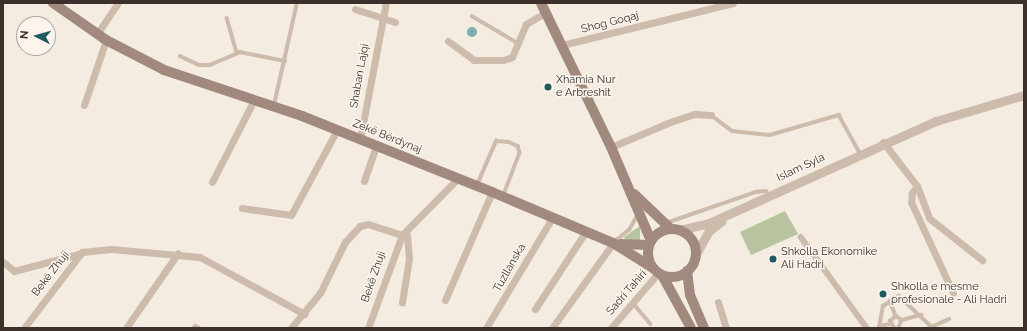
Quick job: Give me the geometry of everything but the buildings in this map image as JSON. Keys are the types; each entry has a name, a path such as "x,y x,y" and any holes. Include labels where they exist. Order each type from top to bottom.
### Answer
{"main road":[{"name":"Zekë Bërdynaj","path":"53,3 106,40 189,81 274,106 458,178 613,243 658,272"},
{"path":"541,3 612,147 650,243 658,272 691,328"},
{"path":"627,186 652,214 691,239 696,254 687,272 690,295 704,328"},
{"path":"650,243 672,227"},
{"name":"Zekë Bërdynaj","path":"613,243 650,243"},
{"path":"658,272 677,276 687,272"}],"street":[{"path":"97,34 118,3"},
{"name":"Shaban Lajqi","path":"360,139 386,3"},
{"name":"Shog Goqaj","path":"562,46 732,3"},
{"path":"356,9 395,22"},
{"path":"448,41 474,60 488,62 512,57 516,42 526,24 546,12"},
{"path":"84,105 106,40"},
{"name":"Islam Syla","path":"672,227 728,215 883,142 936,122 1024,95"},
{"path":"212,182 254,100"},
{"path":"612,147 673,121 695,114 711,115"},
{"path":"242,208 291,215 337,130"},
{"path":"883,142 917,186 929,218 982,260"},
{"path":"364,181 376,146"},
{"name":"Bekë Zhuji","path":"368,328 402,235 458,178"},
{"path":"917,186 912,193 912,202 953,293"},
{"path":"445,300 492,192"},
{"name":"Islam Syla","path":"696,254 709,231 728,215"},
{"name":"Tuzllanska","path":"486,328 552,218"},
{"path":"291,328 320,293 345,242 360,226 368,224 407,236 409,259 402,302"},
{"path":"535,309 586,231"},
{"path":"801,237 867,328"},
{"path":"552,328 613,243"},
{"name":"Bekë Zhuji","path":"24,328 82,252 111,249 178,253 210,262 304,314"},
{"path":"3,262 14,271 82,252"},
{"path":"126,328 178,253"},
{"name":"Sadri Tahiri","path":"611,328 634,304 658,272"},
{"path":"718,302 726,328"}],"lane":[{"path":"274,106 297,3"},
{"path":"472,16 516,42"},
{"path":"226,18 237,53"},
{"path":"180,56 210,65 237,53 285,61"},
{"path":"711,115 732,131 770,135 839,115 860,153"},
{"path":"476,186 496,141 518,146 515,168 503,197"},
{"path":"672,227 756,192 766,191 770,196"},
{"path":"613,243 634,224 637,211"},
{"path":"896,316 890,324 879,327 883,306 899,296 921,315 931,327 949,318"},
{"path":"890,301 896,316 902,320 921,315"},
{"path":"634,304 652,324"},
{"path":"899,328 902,320"},
{"path":"890,324 894,328"}],"green space":[{"path":"785,211 798,234 751,255 740,232"},
{"path":"640,226 640,240 626,241 624,237"}],"water":[{"path":"472,27 477,32 472,37 467,32"}],"place":[{"name":"Xhamia Nur e Arbreshit","path":"548,87"},
{"name":"Shkolla Ekonomike Ali Hadri","path":"773,259"},
{"name":"Shkolla e mesme profesionale - Ali Hadri","path":"883,294"}]}
